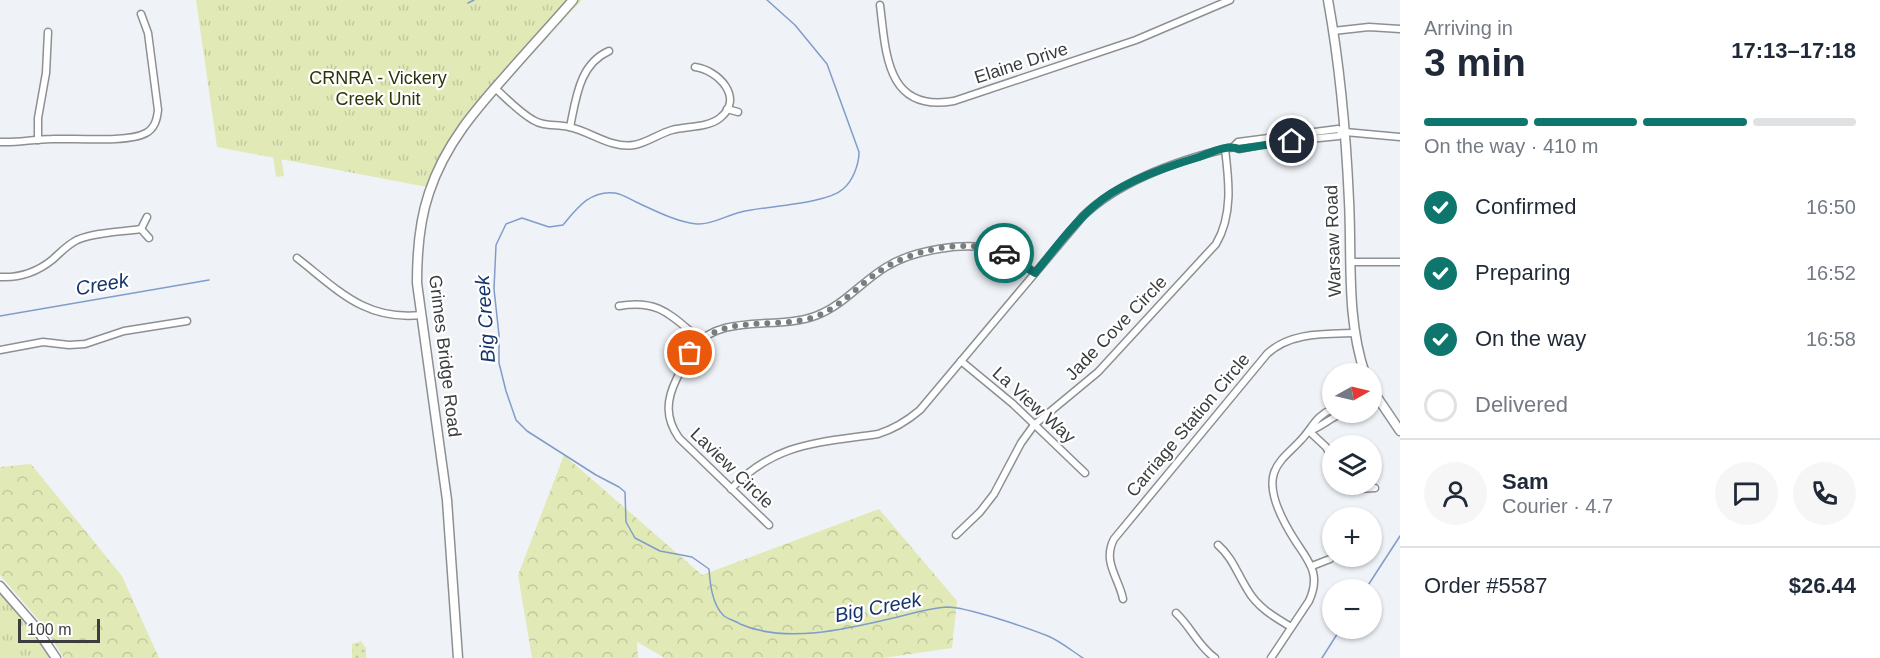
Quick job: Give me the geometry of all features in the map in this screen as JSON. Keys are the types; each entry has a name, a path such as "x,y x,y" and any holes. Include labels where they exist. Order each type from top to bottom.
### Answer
{"street":[{"name":"Grimes Bridge Road","path":"458,658 447,501 417,283 417,254 421,224 429,192 454,139 471,115 573,0"},
{"name":"Elaine Drive","path":"880,5 888,62 894,78 903,89 916,98 941,103 957,100 1136,40 1230,0"},
{"name":"Warsaw Road","path":"1328,0 1344,132 1351,303 1362,363"},
{"path":"0,142 136,136 146,133 153,127 159,110 148,33 141,14"},
{"path":"1333,31 1369,27 1400,29"},
{"path":"38,140 38,118 46,73 48,32"},
{"path":"570,127 583,76 597,58 609,51"},
{"path":"495,88 534,121 547,125 570,127 615,144 632,146 671,130 713,122 721,117 727,109 729,95 724,82 707,70 695,67"},
{"path":"727,109 738,112"},
{"path":"732,489 757,465 784,450 878,434 901,425 920,410 1083,216 1109,194 1164,170 1233,147 1238,142 1262,141 1338,129 1344,132 1400,137"},
{"name":"Jade Cove Circle","path":"956,535 980,512 994,494 1021,443 1034,425 1098,372 1216,244 1224,227 1228,201 1225,149"},
{"path":"141,230 147,217"},
{"path":"141,230 149,238"},
{"path":"0,277 17,276 38,269 72,243 84,237 141,230"},
{"name":"Laview Circle","path":"769,525 672,429 668,416 671,389 690,353 701,340 713,331 727,327 788,323 817,316 842,302 887,266 904,257 922,252 965,246 986,247 1010,255 1035,273"},
{"path":"297,258 367,309 394,316 421,315"},
{"path":"1350,262 1400,262"},
{"path":"620,306 636,303 657,307 701,340"},
{"path":"0,350 43,342 85,344 124,331 187,321"},
{"name":"Carriage Station Circle","path":"1123,599 1121,587 1111,571 1109,551 1114,539 1267,354 1280,343 1294,338 1355,333"},
{"name":"La View Way","path":"962,361 1085,473"},
{"path":"1382,411 1400,431"},
{"path":"1271,658 1312,594 1314,577 1312,566 1295,541 1275,501 1272,490 1274,473 1277,466 1309,431 1314,420 1322,415"},
{"path":"1309,431 1318,428 1323,423"},
{"path":"1309,431 1322,443"},
{"path":"1218,545 1228,553 1256,602 1291,627"},
{"path":"1312,566 1322,562"},
{"path":"0,586 33,624 56,658"},
{"path":"1176,613 1187,623 1206,651 1215,658"}],"green space":[{"name":"CRNRA - Vickery Creek Unit","path":"196,0 582,0 488,98 427,187 217,147"},
{"path":"281,155 284,176 276,177 273,156"},
{"path":"564,455 702,575 879,509 957,601 952,648 883,658 665,658 637,642 638,658 532,658 518,575"},
{"path":"31,464 122,576 159,658 64,658 43,625 0,575 0,467"},
{"path":"0,588 56,658 0,658"},
{"path":"361,641 366,648 366,658 352,658 352,644"}],"waterway":[{"path":"468,3 474,0"},
{"name":"Big Creek","path":"767,0 795,25 827,64 859,152 857,167 850,182 835,194 824,198 741,212 703,224 681,221 615,193 598,194 591,197 563,225 549,227 522,218 506,224 496,245 494,289 499,335 499,363 516,420 527,431 625,492 626,522 635,538 660,551 692,557 709,569 712,594 717,606 724,616 740,624 776,633 816,633 947,607 968,610 1027,628 1048,636 1083,658"},
{"name":"Creek","path":"0,316 209,280"},
{"path":"1372,579 1400,536"},
{"path":"1322,658 1334,639"}],"way so far":[{"path":"690,353 706,335 713,331 735,326 788,323 817,316 842,302 875,274 905,257 922,252 965,246 986,247 1004,253"}],"route":[{"path":"1004,253 1019,260 1035,273 1083,216 1109,194 1122,187 1192,159 1225,149 1292,141"}]}
